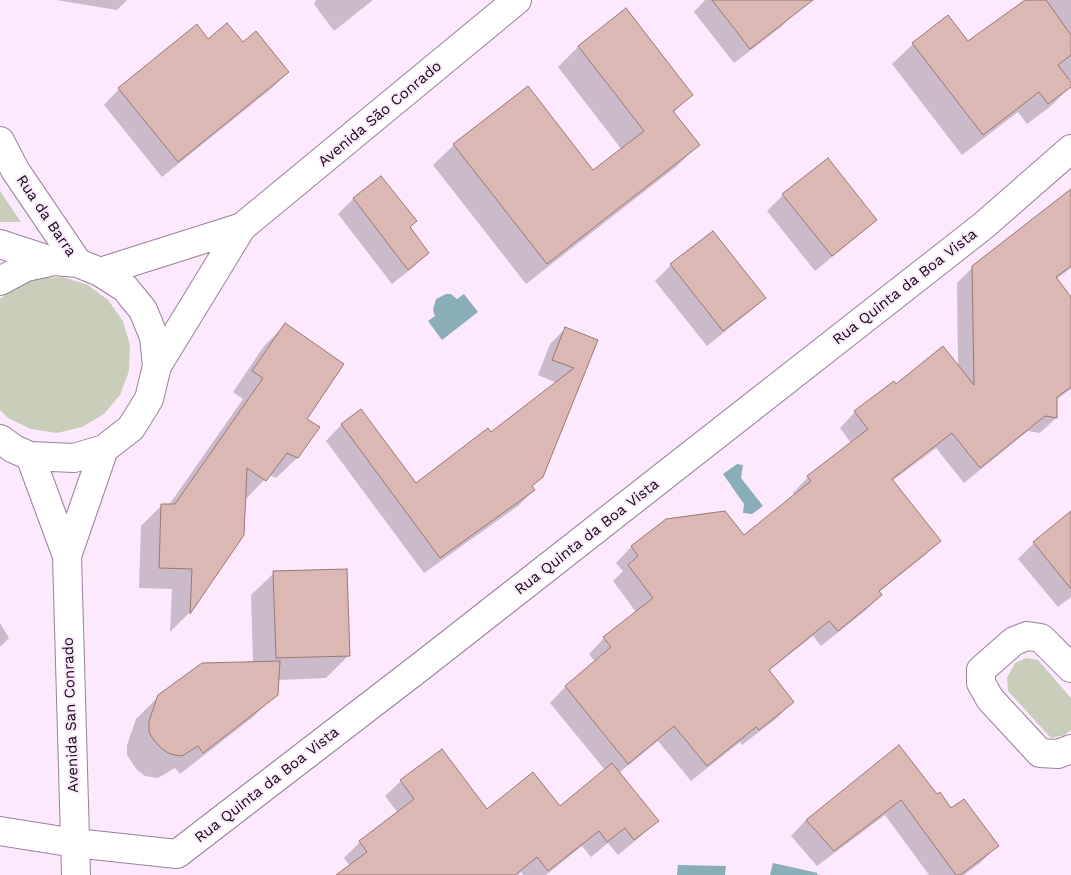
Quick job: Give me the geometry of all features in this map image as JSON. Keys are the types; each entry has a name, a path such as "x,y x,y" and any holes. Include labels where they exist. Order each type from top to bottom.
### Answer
{"street":[{"name":"Avenida São Conrado","path":"157,366 242,227 517,0"},
{"name":"Rua da Barra","path":"0,141 16,170 77,265"},
{"name":"Rua Quinta da Boa Vista","path":"0,831 75,843 177,854 424,664 975,232 1071,149"},
{"name":"Avenida São Conrado","path":"0,281 26,267 77,265 242,227"},
{"path":"0,244 77,265 124,288 143,310 154,337 157,366 149,399 131,428 104,449 74,458 30,456 0,440"},
{"name":"Avenida San Conrado","path":"67,556 104,449"},
{"name":"Avenida San Conrado","path":"30,456 67,556 76,875"},
{"path":"1071,668 1041,638 1027,636 1014,641 981,670 981,683 990,699 1040,753 1058,754 1071,749"}],"green space":[{"path":"0,191 21,222 0,222"},
{"path":"63,277 88,285 108,300 123,321 130,345 129,371 120,395 104,414 82,427 57,433 31,429 8,418 0,410 0,299 14,288 38,278"},
{"path":"1026,658 1038,660 1071,698 1071,730 1065,735 1051,738 1008,691 1007,678 1015,663"}],"water":[{"path":"446,294 451,294 457,299 464,294 478,312 442,340 428,321 435,316 433,310 436,299"},
{"path":"737,464 743,465 741,478 763,506 752,514 743,513 744,504 723,474"},
{"path":"773,863 818,873 817,875 770,875"},
{"path":"678,865 726,866 725,875 677,875"}],"building":[{"path":"712,0 813,0 750,49"},
{"path":"1025,0 1046,0 1071,35 1071,55 1058,65 1071,82 1071,87 1048,104 1039,92 983,135 912,43 948,15 968,41"},
{"path":"626,8 693,95 673,111 700,145 547,264 453,144 528,86 593,170 644,131 578,46"},
{"path":"227,23 243,42 256,31 289,72 178,162 118,88 197,24 208,39"},
{"path":"828,158 877,220 832,256 782,194"},
{"path":"381,176 417,221 410,227 429,253 408,270 353,198"},
{"path":"1071,189 1071,266 1056,277 1071,297 1071,387 1057,397 1057,418 1045,416 980,468 952,433 892,479 941,541 879,591 882,595 838,631 829,621 769,670 794,702 759,730 756,727 707,766 674,726 628,764 565,686 611,647 603,637 653,598 628,565 638,556 631,546 666,519 725,511 744,535 811,481 807,476 868,429 854,411 894,381 896,384 943,346 974,385 972,266"},
{"path":"713,231 766,298 723,331 670,264"},
{"path":"285,323 344,364 307,419 320,427 298,458 287,453 266,481 247,468 244,535 190,614 192,569 159,568 161,504 175,504 263,378 252,371"},
{"path":"565,327 598,340 543,477 532,486 535,490 440,558 341,424 361,409 416,483 488,428 491,432 574,368 552,360"},
{"path":"1071,511 1071,589 1033,542"},
{"path":"347,569 350,656 276,658 273,571"},
{"path":"280,661 278,695 203,753 198,746 182,756 175,755 168,753 153,739 149,732 149,721 158,695 202,663"},
{"path":"899,745 937,794 940,792 951,808 964,799 999,846 960,875 956,875 901,800 834,851 806,820"},
{"path":"442,749 487,809 533,772 560,806 612,763 659,821 634,840 625,828 607,842 599,831 548,871 537,857 515,875 336,875 367,852 359,841 414,799 400,780"}]}
